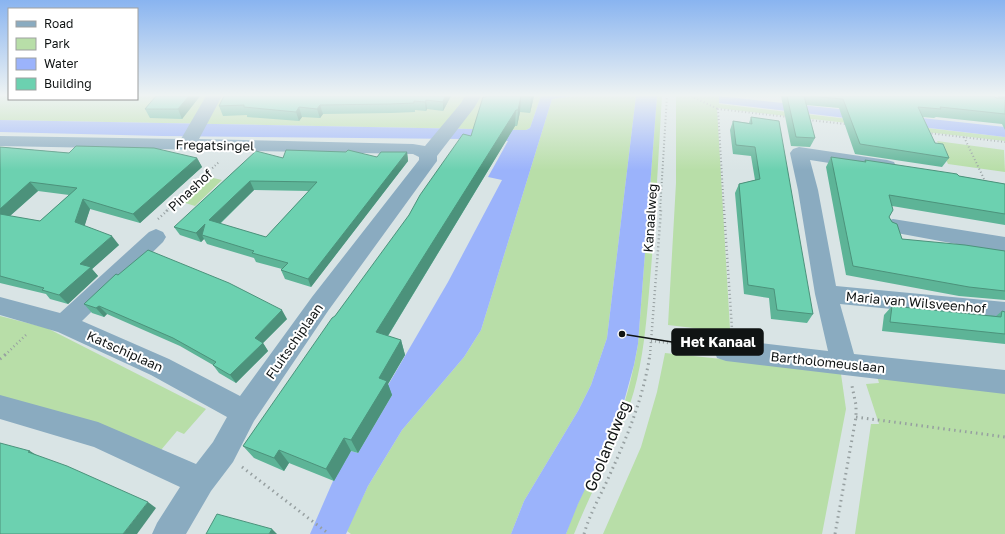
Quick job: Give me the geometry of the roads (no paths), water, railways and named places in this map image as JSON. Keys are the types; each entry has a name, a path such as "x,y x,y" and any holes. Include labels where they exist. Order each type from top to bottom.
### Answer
{"street":[{"path":"187,144 200,121"},
{"name":"Fluitschiplaan","path":"168,534 200,481 223,452 244,412 320,304 428,161 432,151 454,121"},
{"name":"Fregatsingel","path":"0,141 413,149 432,151"},
{"name":"Maria van Wilsveenhof","path":"844,363 826,294 808,190 799,152 902,168"},
{"path":"893,226 1005,245"},
{"path":"55,321 156,230"},
{"name":"Maria van Wilsveenhof","path":"826,294 1005,310"},
{"name":"Katschiplaan","path":"0,306 55,321 160,366 244,412"},
{"name":"Bartholomeuslaan","path":"726,350 1005,382"},
{"path":"0,407 98,435 200,481"}],"water":[{"path":"0,121 526,130 530,128 532,121 545,121 481,330 464,357 402,430 368,486 346,534 310,534 333,481 351,451 358,453 392,395 384,392 448,282 502,180 488,177 508,141 465,139 162,136 0,132"},
{"path":"633,121 655,121 638,344 634,365 620,416 578,504 566,534 511,534 524,501 578,411 591,385 607,338"},
{"path":"870,121 949,121 1005,127 1005,137"}],"place":[{"name":"Het Kanaal","path":"622,334"}]}
